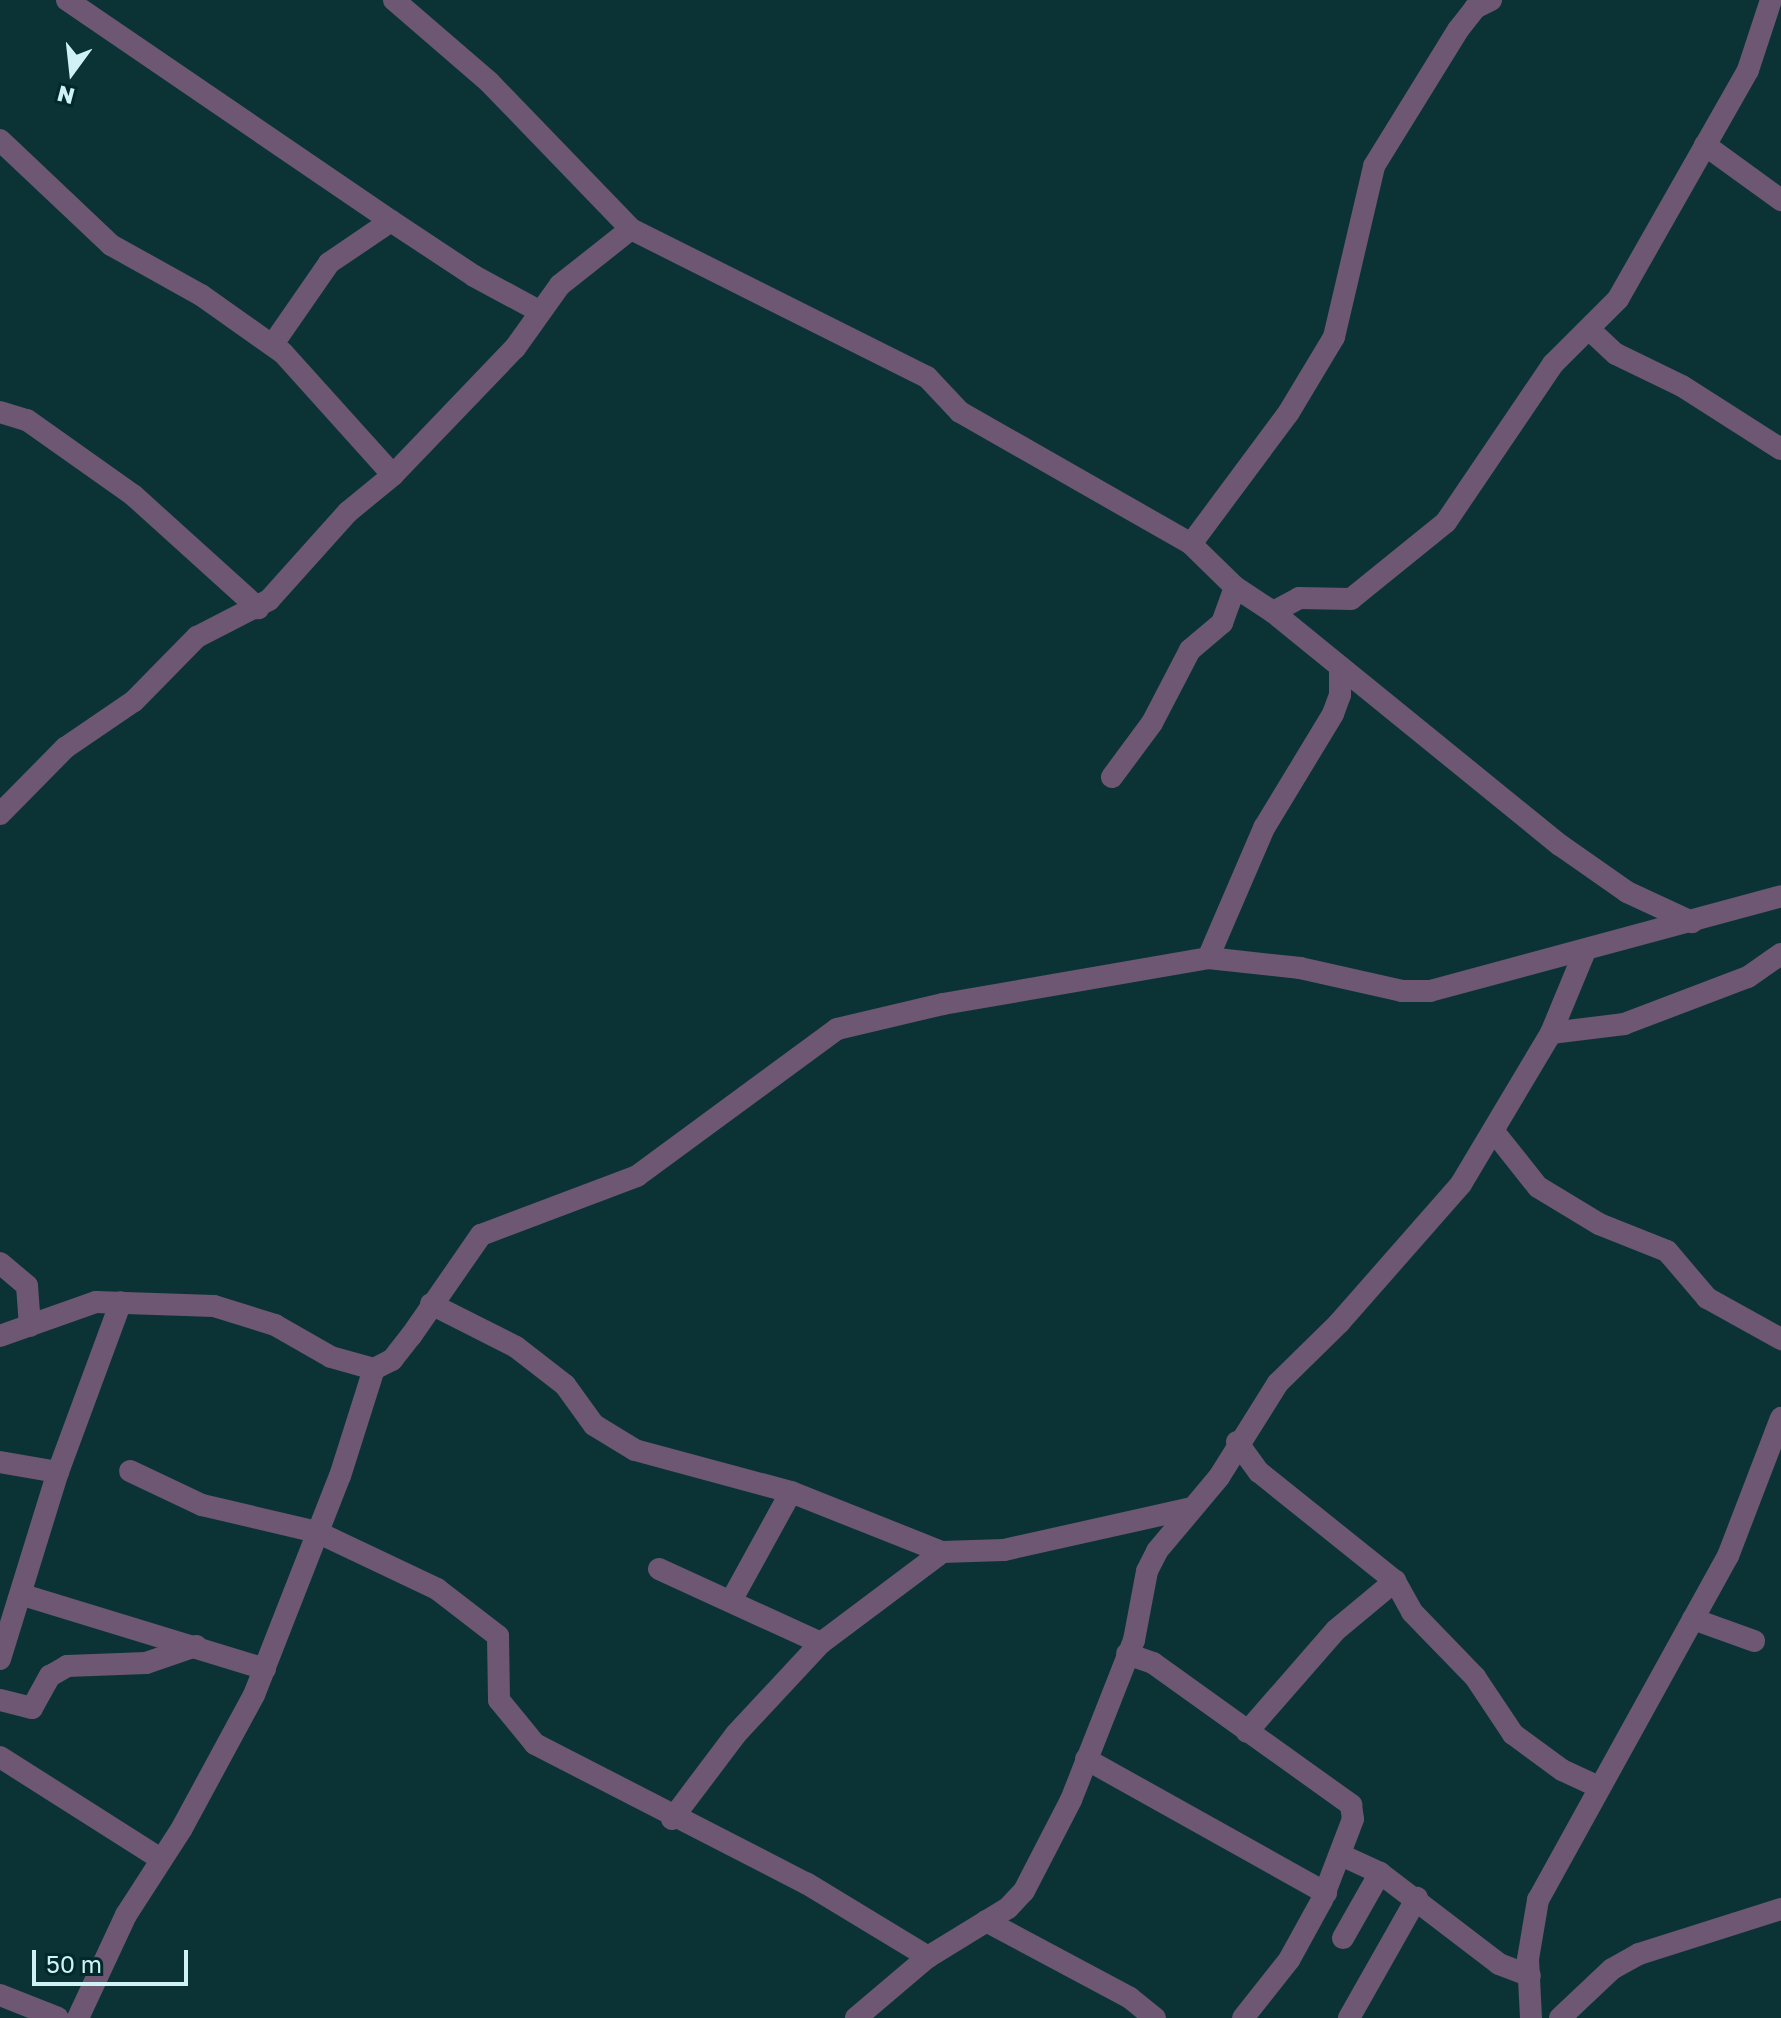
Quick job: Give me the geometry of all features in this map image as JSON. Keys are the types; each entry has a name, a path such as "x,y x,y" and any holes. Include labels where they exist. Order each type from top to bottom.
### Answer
{"street":[{"path":"67,0 474,276 539,311"},
{"path":"394,0 489,82 631,229 927,377 960,412 1191,544 1235,587 1273,612 1340,670 1560,845 1627,892 1692,922"},
{"path":"1191,544 1289,412 1334,337 1374,166 1458,30 1475,8 1491,0"},
{"path":"1273,612 1299,598 1351,599 1446,522 1553,364 1591,331 1618,299 1757,51 1771,0"},
{"path":"0,140 111,245 201,295 273,344 393,475"},
{"path":"1705,145 1781,200"},
{"path":"273,344 329,263 391,221"},
{"path":"0,814 65,748 134,701 197,637 258,608 348,512 393,475 515,348 539,311 589,259 631,229"},
{"path":"1591,331 1616,354 1682,386 1781,449"},
{"path":"0,412 27,420 133,495 258,608"},
{"path":"1112,777 1152,723 1190,650 1222,623 1235,587"},
{"path":"1208,958 1264,828 1333,714 1340,695 1340,670"},
{"path":"0,1336 96,1302 214,1306 275,1325 354,1366 374,1369 392,1360 481,1235 637,1176 837,1029 958,1001 1208,958 1300,968 1402,991 1430,991 1781,896"},
{"path":"856,2018 928,1957 986,1921 1024,1891 1060,1828 1127,1654 1147,1571 1188,1509 1219,1477 1237,1442 1278,1383 1444,1207 1495,1133 1551,1033 1585,951"},
{"path":"1551,1033 1624,1024 1748,977 1781,954"},
{"path":"1495,1133 1538,1187 1599,1224 1667,1251 1707,1298 1781,1339"},
{"path":"0,1263 27,1286 30,1326"},
{"path":"0,1659 23,1595 58,1472 121,1302"},
{"path":"431,1304 516,1347 565,1385 594,1425 623,1443 791,1492 942,1552 1004,1550 1188,1509"},
{"path":"78,2018 107,1950 159,1858 208,1785 265,1669 374,1369"},
{"path":"1531,2018 1530,1976 1538,1900 1737,1537 1781,1418"},
{"path":"1237,1442 1259,1472 1395,1581 1412,1612 1475,1677 1513,1734 1562,1770 1599,1787"},
{"path":"0,1462 58,1472"},
{"path":"130,1471 202,1505 317,1532 437,1589 492,1628 502,1642 499,1700 510,1720 535,1744 672,1819 806,1883 928,1957"},
{"path":"731,1601 791,1492"},
{"path":"672,1819 736,1734 821,1643 942,1552"},
{"path":"659,1569 821,1643"},
{"path":"1247,1732 1336,1630 1395,1581"},
{"path":"23,1595 265,1669"},
{"path":"1693,1619 1754,1641"},
{"path":"0,1700 32,1708 50,1676 67,1666 146,1663 196,1646"},
{"path":"1127,1654 1153,1663 1351,1805 1353,1819 1326,1893 1289,1960 1243,2018"},
{"path":"0,1757 159,1858"},
{"path":"1086,1759 1326,1893"},
{"path":"1341,1855 1380,1873 1417,1898 1499,1964 1530,1976"},
{"path":"1343,1938 1380,1873"},
{"path":"1349,2018 1417,1898"},
{"path":"1560,2018 1612,1969 1639,1954 1781,1909"},
{"path":"986,1921 1116,1990 1155,2018"},
{"path":"0,1995 58,2018"}]}
